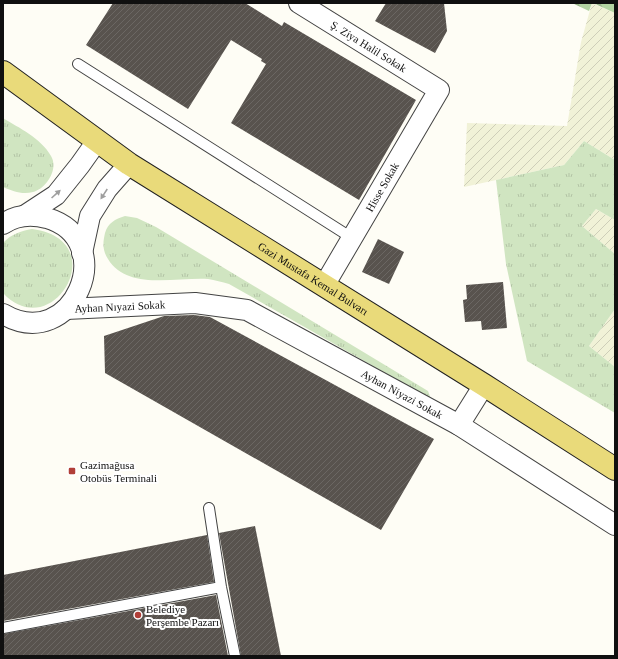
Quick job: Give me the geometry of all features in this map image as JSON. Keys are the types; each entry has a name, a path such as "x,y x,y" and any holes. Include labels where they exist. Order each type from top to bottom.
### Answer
{"main road":[{"name":"Gazi Mustafa Kemal Bulvarı","path":"7,76 129,164 484,384 615,469"}],"street":[{"name":"Ş. Ziya Halil Sokak","path":"299,3 439,90"},
{"name":"Hisse Sokak","path":"324,284 439,90"},
{"path":"3,224 24,216 56,195 97,141"},
{"path":"82,253 90,216 107,189 129,164"},
{"path":"3,314 24,322 39,321 54,317 66,309 76,297 82,283 84,268 82,253 76,239 66,228 53,220 39,216 24,216"},
{"name":"Ayhan Nıyazi Sokak","path":"66,309 175,303"},
{"name":"Ayhan Niyazi Sokak","path":"175,303 195,303 247,310 459,425 615,525"},
{"path":"459,425 484,384"}],"lane":[{"path":"78,64 352,238"},
{"path":"209,508 221,587 235,656"},
{"path":"3,628 221,587"}],"green space":[{"path":"572,3 592,3 589,11"},
{"path":"592,3 615,13 615,160 584,141 564,165 464,187 467,123 567,126 581,42"},
{"path":"593,3 615,3 615,13"},
{"path":"3,118 36,139 51,156 53,167 50,178 47,183 38,190 29,193 21,193 3,187"},
{"path":"584,141 615,160 615,220 596,209 582,226 615,254 615,309 589,346 615,367 615,413 527,361 506,264 496,180 564,165"},
{"path":"596,209 615,220 615,254 582,226"},
{"path":"125,216 137,218 156,227 428,391 431,399 229,284 208,279 140,279 127,275 116,269 106,256 104,249 105,233 110,224"},
{"path":"32,229 57,237 69,251 72,268 67,285 56,299 40,307 22,306 3,293 3,243 16,233"},
{"path":"615,309 615,367 589,346"}],"building":[{"path":"113,3 245,3 282,26 284,22 416,100 359,200 231,123 266,64 261,61 262,59 231,40 188,109 86,45"},
{"path":"386,3 444,3 447,31 435,53 375,21"},
{"path":"378,239 404,252 389,284 362,272"},
{"path":"503,282 507,328 482,330 481,321 465,322 463,300 467,299 466,285"},
{"path":"194,315 210,317 434,439 381,530 105,373 104,336 164,316"},
{"path":"255,526 281,656 241,656 219,533"},
{"path":"207,535 214,582 3,621 3,575"},
{"path":"216,595 228,656 3,656 3,634"}],"place":[{"name":"Gazimağusa Otobüs Terminali","path":"72,471"},
{"name":"Belediye Perşembe Pazarı","path":"138,615"}]}
